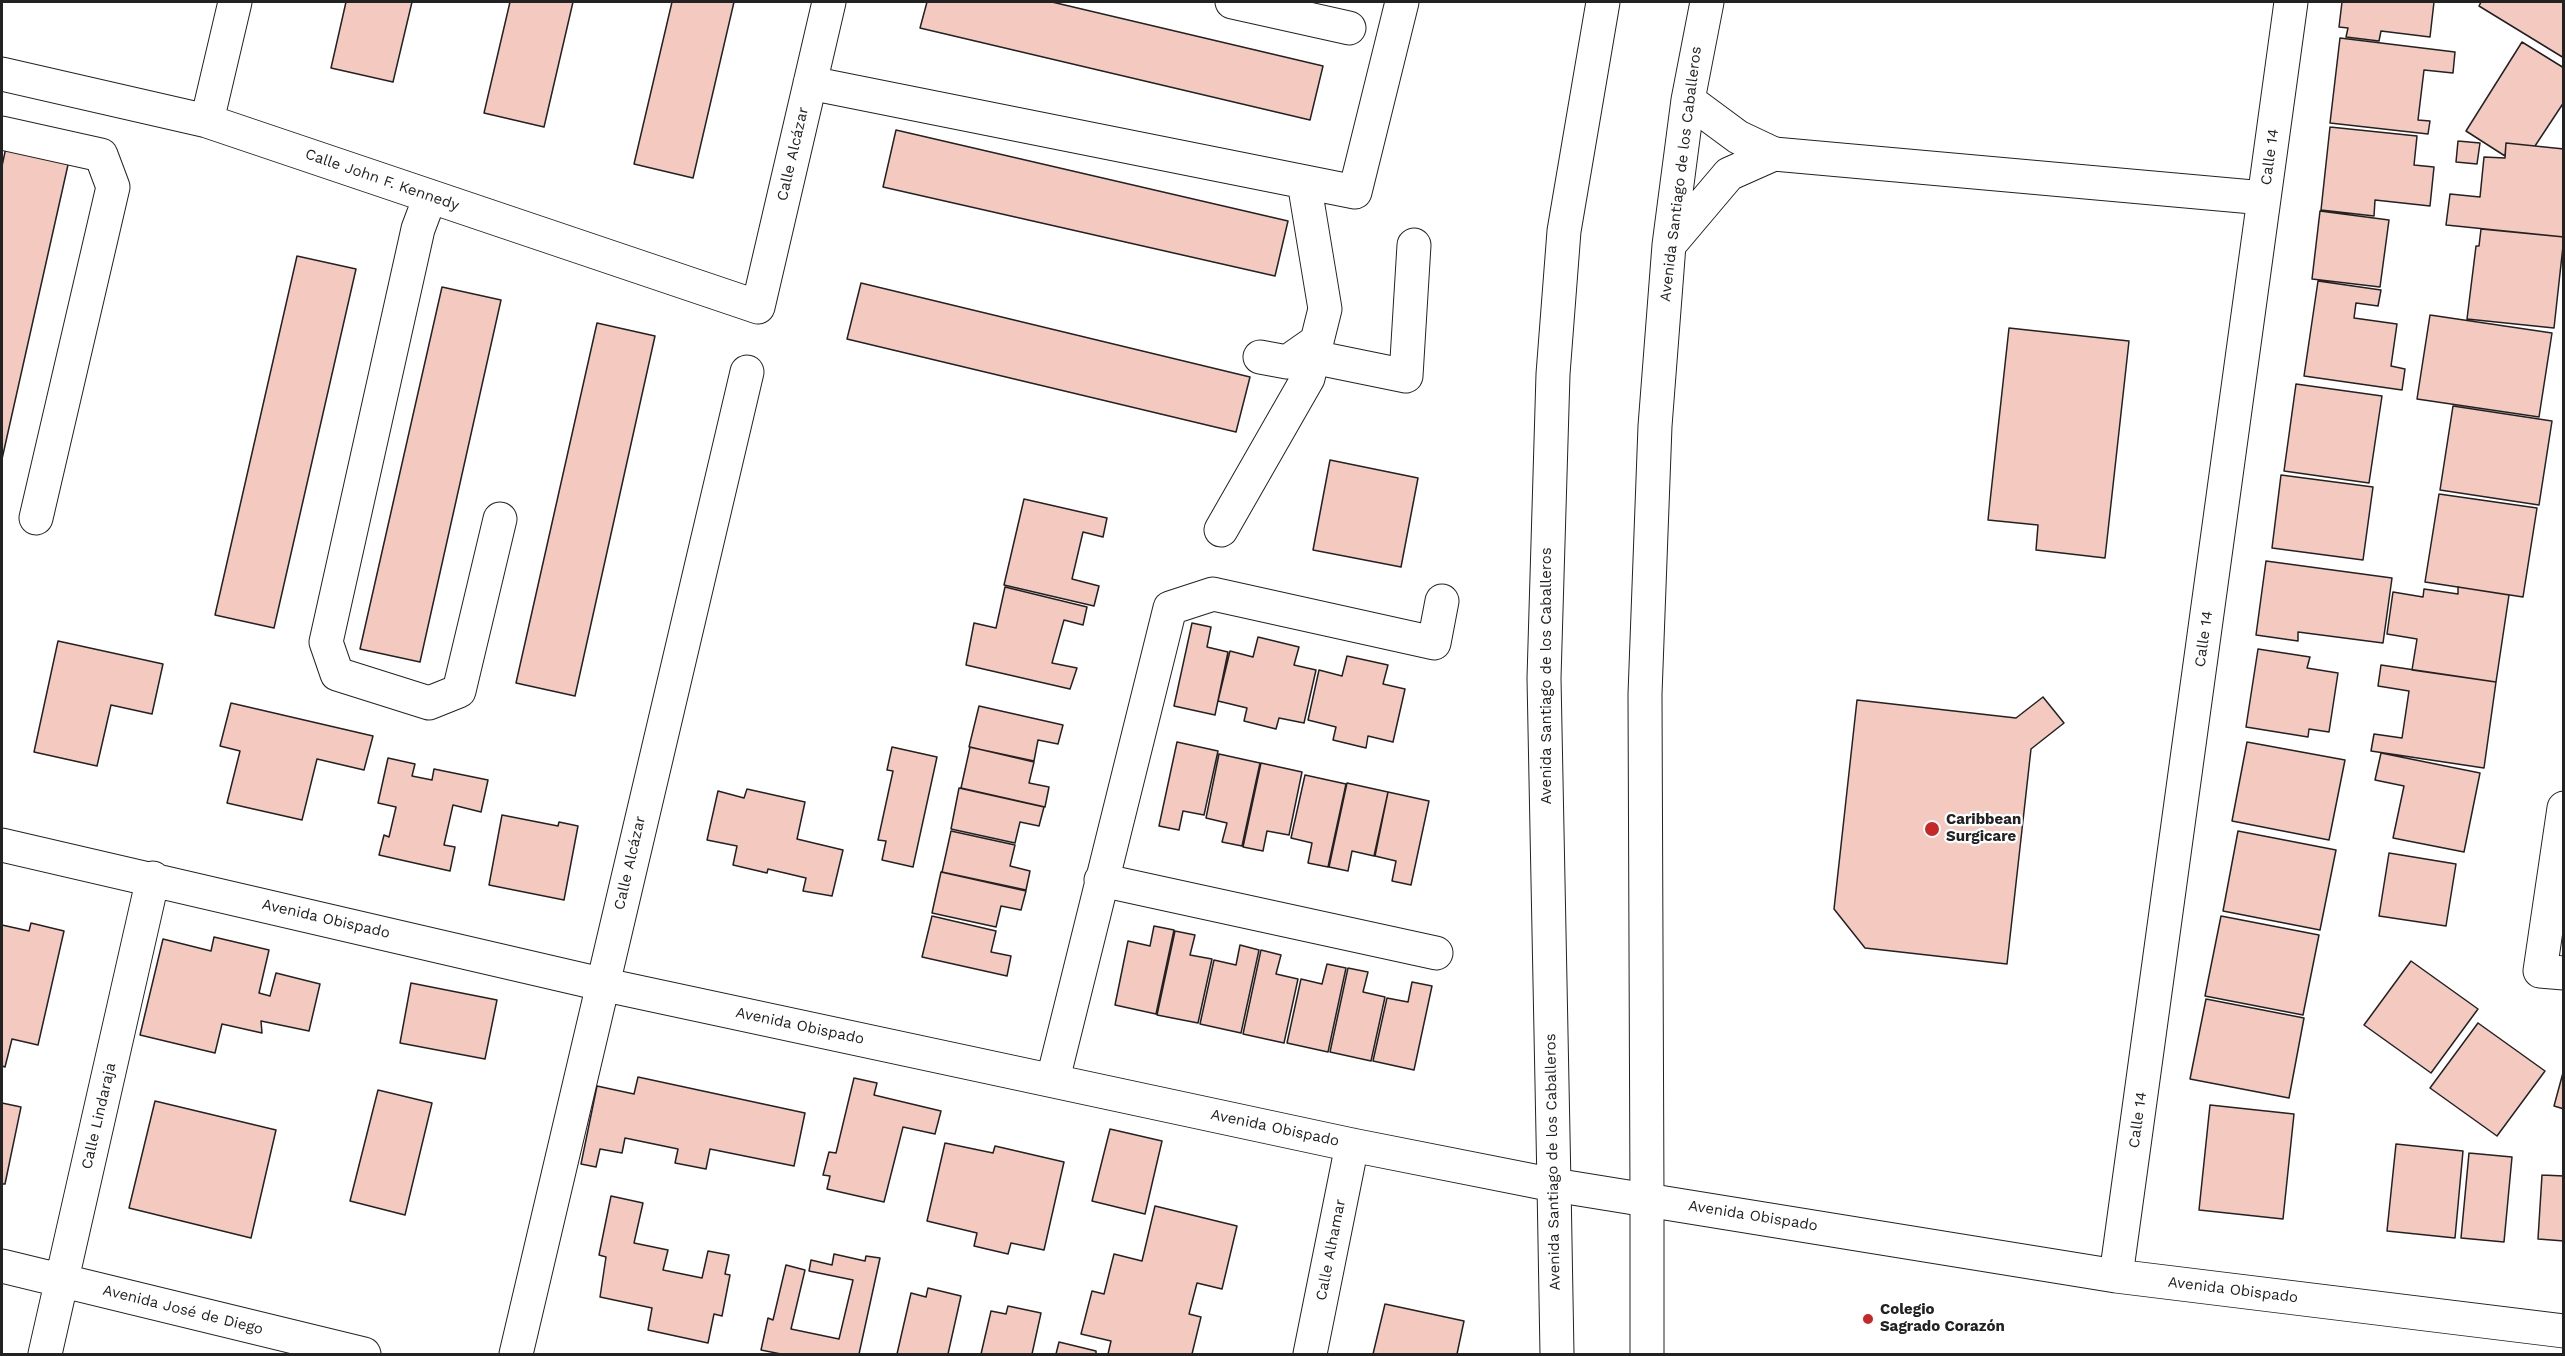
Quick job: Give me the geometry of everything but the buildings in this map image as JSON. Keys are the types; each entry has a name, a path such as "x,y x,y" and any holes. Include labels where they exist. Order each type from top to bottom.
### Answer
{"main road":[{"path":"207,121 235,2"},
{"name":"Calle Alcázar","path":"758,307 829,2"},
{"path":"1232,2 1349,28"},
{"path":"810,83 1355,192 1402,2"},
{"name":"Avenida Santiago de los Caballeros","path":"1557,1354 1544,678 1552,374 1564,231 1603,2"},
{"name":"Avenida Santiago de los Caballeros","path":"1647,1354 1645,694 1655,426 1669,245 1688,100 1707,2"},
{"name":"Calle 14","path":"2116,1276 2291,2"},
{"name":"Calle John F. Kennedy","path":"2,74 207,121 758,307"},
{"path":"1688,100 1738,137 1774,154 2264,198"},
{"path":"2,133 101,155 113,187 36,519"},
{"path":"1669,245 1729,174 1774,154"},
{"path":"1221,530 1308,378 1325,309 1304,182"},
{"path":"430,197 418,229 326,642 337,674 429,703 459,692 500,519"},
{"path":"1260,357 1287,362 1315,349 1406,376 1414,245"},
{"name":"Calle Alcázar","path":"516,1354 601,984 747,372"},
{"path":"1053,1079 1170,608 1213,594 1434,643 1442,601"},
{"path":"2564,808 2540,971 2564,973"},
{"name":"Avenida Obispado","path":"2,845 153,878 601,984 1053,1079 1352,1145 1554,1185 2116,1276 2564,1331"},
{"name":"Calle Lindaraja","path":"45,1354 153,878"},
{"path":"1101,880 1436,952"},
{"name":"Calle Alhamar","path":"1311,1354 1352,1145"},
{"name":"Avenida José de Diego","path":"2,1266 364,1354"}],"place":[{"name":"Caribbean Surgicare","path":"1932,829"},
{"name":"Colegio Sagrado Corazón","path":"1868,1319"}]}
